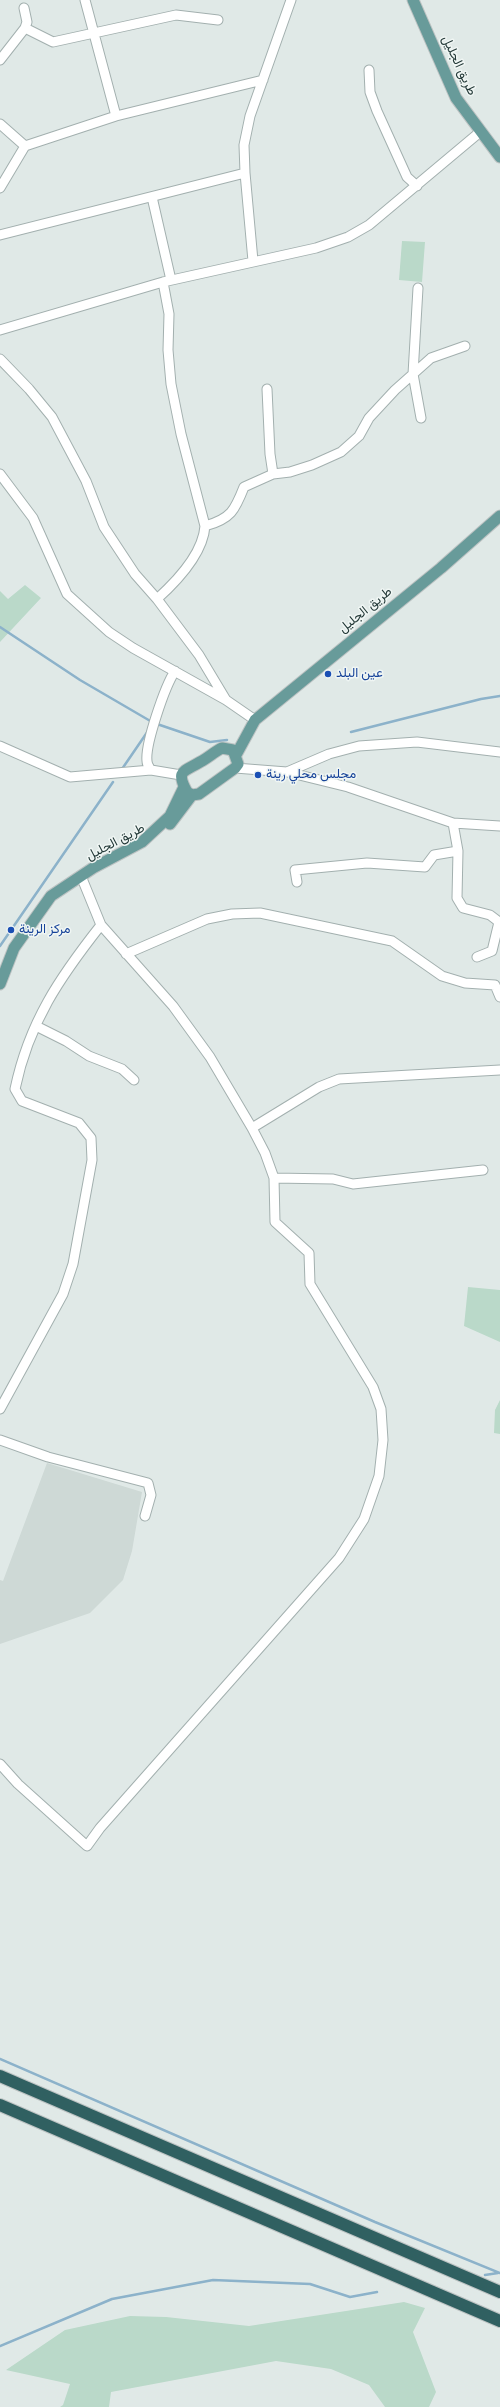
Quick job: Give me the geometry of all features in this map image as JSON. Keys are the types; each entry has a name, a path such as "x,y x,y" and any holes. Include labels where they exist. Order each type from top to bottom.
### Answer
{"highway":[{"path":"0,2076 500,2292"},
{"path":"0,2105 500,2321"}],"main road":[{"name":"طريق الجليل","path":"413,0 456,98 500,157"},
{"name":"طريق الجليل","path":"181,775 184,770 225,748 441,568 500,516"},
{"name":"طريق الجليل","path":"236,754 253,724"},
{"path":"181,775 184,787 187,792 192,795 206,790 217,780 235,768 238,764 236,754 233,750 225,748"},
{"name":"طريق الجليل","path":"0,984 14,948 51,896 81,876 142,842 170,816 184,787"},
{"name":"طريق الجليل","path":"81,876 99,871 149,844 177,818 192,795"}],"street":[{"path":"85,0 116,116"},
{"path":"254,261 245,173 244,145 250,116 291,0"},
{"path":"0,60 26,28 27,22 24,8"},
{"path":"26,28 53,42 176,15 218,20"},
{"path":"369,70 370,92 376,111 407,177 417,186"},
{"path":"0,188 25,146 116,116 263,80"},
{"path":"0,124 25,146"},
{"path":"0,330 167,281 316,248 348,237 369,225 480,132"},
{"path":"0,235 245,173"},
{"path":"152,197 167,281 169,314 168,350 171,384 205,526 204,538 200,546 173,585 158,599"},
{"path":"418,288 413,374 421,418"},
{"path":"205,526 221,521 233,512 244,487 273,474 290,472 312,465 341,452 359,436 369,418 431,358 465,346"},
{"path":"0,359 29,389 52,417 86,481 104,526 135,574 158,599 200,655 226,700"},
{"path":"267,389 270,454 273,474"},
{"path":"0,474 33,518 67,594 115,636 133,648 226,700 253,724"},
{"path":"151,770 147,763 147,755 152,732 168,681 175,671"},
{"path":"286,772 329,754 359,746 417,742 500,752"},
{"path":"2,750 70,777 151,770 181,775"},
{"path":"235,768 286,772 348,787 454,823 500,826"},
{"path":"454,823 458,851 457,898 463,908 490,915 499,922 492,951 477,958"},
{"path":"297,882 295,870 367,863 425,868 434,855 458,851"},
{"path":"0,1764 18,1784 87,1846 100,1828 339,1558 364,1519 379,1476 383,1440 381,1409 373,1387 310,1284 309,1253 275,1222 274,1178 265,1153 252,1128 210,1057 173,1006 101,925 81,876"},
{"path":"126,954 207,919 232,914 260,913 392,941 442,976 465,983 495,985 500,997"},
{"path":"0,1409 63,1294 73,1264 92,1160 91,1138 84,1127 73,1120 22,1101 17,1095 17,1082 36,1026 50,996 64,972 101,925"},
{"path":"36,1026 89,1056 122,1069 134,1080"},
{"path":"252,1128 319,1087 339,1079 500,1070"},
{"path":"274,1178 333,1179 353,1184 483,1170"},
{"path":"0,1440 48,1457 148,1483 151,1495 145,1516"}],"shaded area":[{"path":"47,1463 142,1492 132,1551 123,1580 90,1613 0,1644 0,1580 3,1581"}],"green space":[{"path":"402,241 425,242 422,282 399,280"},
{"path":"25,585 41,598 0,642 0,591 8,599"},
{"path":"468,1287 500,1290 500,1342 464,1326"},
{"path":"500,1400 500,1434 494,1433 495,1410"},
{"path":"404,2302 425,2308 413,2332 436,2392 429,2407 385,2407 369,2385 331,2369 276,2361 111,2392 109,2407 60,2407 63,2405 70,2384 6,2370 65,2330 130,2316 166,2317 249,2326"}],"waterway":[{"path":"0,627 80,680 152,722"},
{"path":"351,732 481,699 500,696"},
{"path":"157,724 210,742 227,740"},
{"path":"122,769 148,731"},
{"path":"0,946 113,782"},
{"path":"0,2059 375,2222 500,2273"},
{"path":"485,2275 498,2273"},
{"path":"0,2346 112,2299 213,2280 310,2284 350,2297 377,2292"}],"place":[{"name":"عين البلد","path":"328,674"},
{"name":"مجلس محلي رينة","path":"258,775"},
{"name":"مركز الرينة","path":"11,930"}]}
